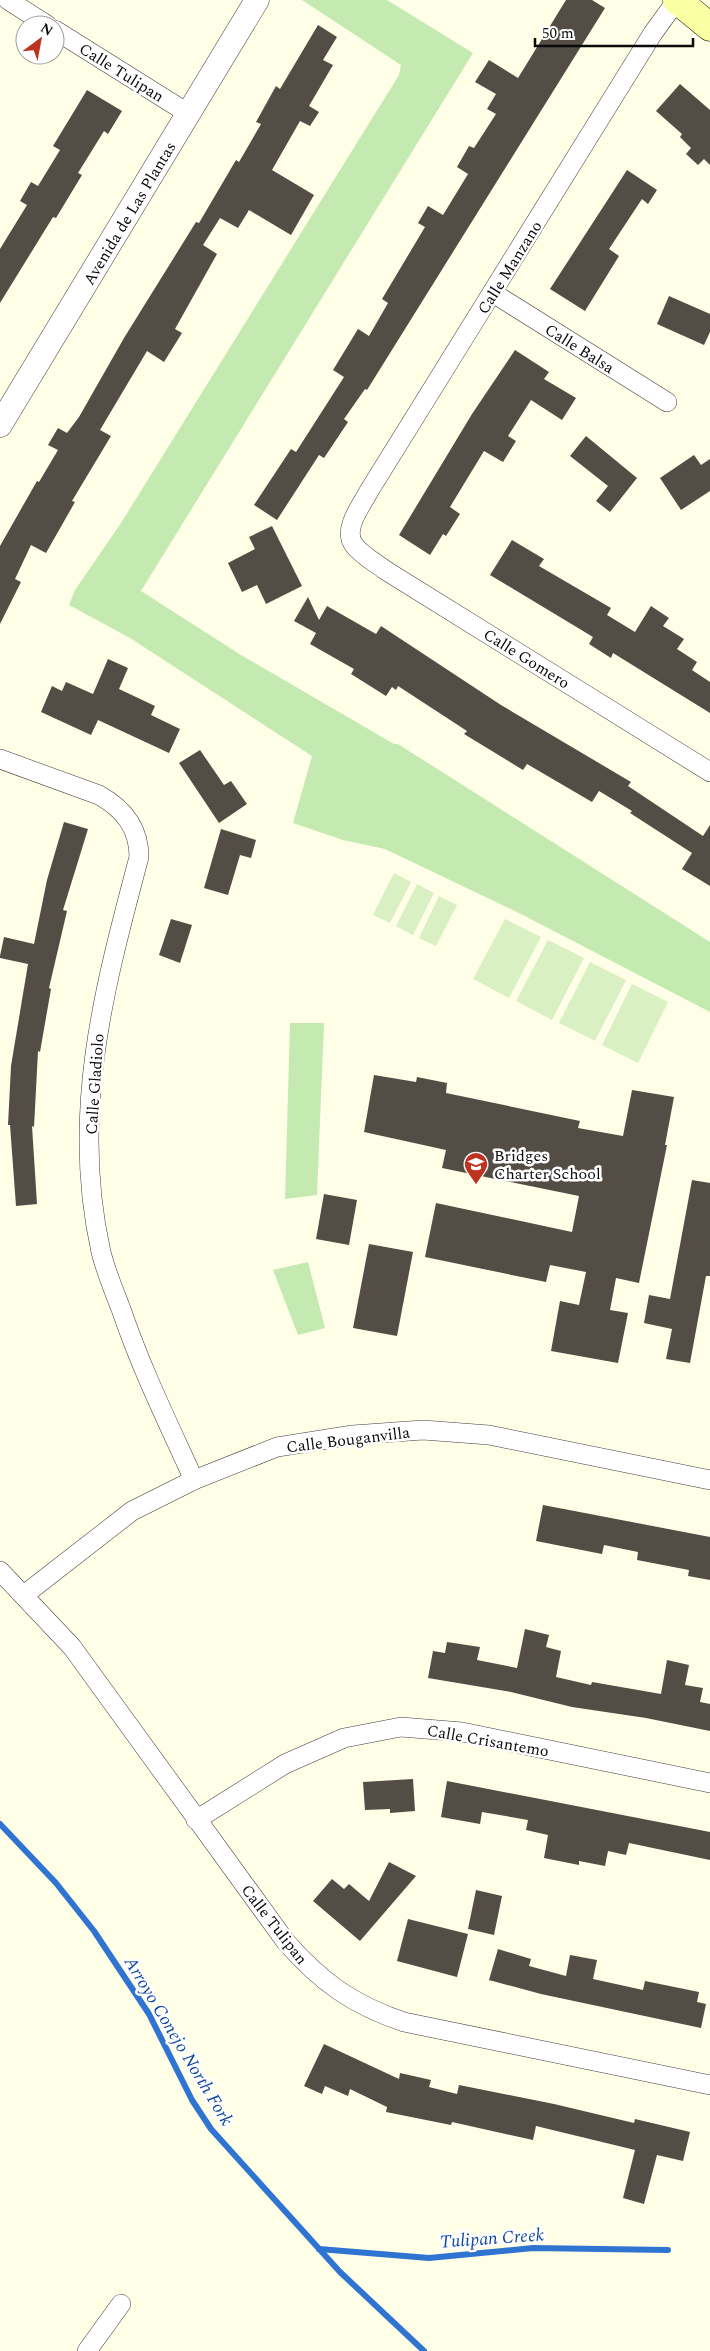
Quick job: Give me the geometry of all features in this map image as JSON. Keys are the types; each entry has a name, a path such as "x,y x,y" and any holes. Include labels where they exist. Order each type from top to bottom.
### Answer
{"main road":[{"path":"677,0 710,27"}],"street":[{"path":"8,0 32,15"},
{"name":"Avenida de Las Plantas","path":"0,425 258,0"},
{"name":"Calle Manzano","path":"351,537 351,526 369,492 653,33 677,0"},
{"name":"Calle Tulipan","path":"65,36 189,114"},
{"name":"Calle Balsa","path":"493,293 667,402"},
{"name":"Calle Gomero","path":"351,537 354,545 385,570 710,772"},
{"name":"Calle Gladiolo","path":"0,760 99,795 113,803 134,827 139,841 139,857 113,954 95,1044 89,1107 92,1193 101,1251 136,1353 194,1480"},
{"name":"Calle Bouganvilla","path":"24,1595 132,1512 194,1480 276,1447 353,1436 423,1430 489,1435 710,1480"},
{"name":"Calle Tulipan","path":"0,1571 72,1648 286,1942 309,1968 345,1996 365,2007 404,2022 710,2086"},
{"name":"Calle Crisantemo","path":"196,1820 285,1764 344,1738 401,1727 462,1732 710,1783"},
{"path":"87,2351 121,2304"}],"green space":[{"path":"302,0 387,0 473,53 141,591 241,655 394,744 398,744 710,942 710,1012 519,913 385,849 343,840 293,823 312,756 130,638 69,605 75,590 121,523 399,75 401,65"},
{"path":"394,873 411,882 390,923 373,915"},
{"path":"417,884 434,893 413,935 396,926"},
{"path":"439,896 457,905 436,946 419,938"},
{"path":"505,919 541,937 509,998 473,979"},
{"path":"548,940 584,958 552,1020 516,1001"},
{"path":"590,962 626,980 595,1041 559,1023"},
{"path":"632,984 668,1002 638,1063 602,1045"},
{"path":"290,1023 324,1023 317,1195 285,1199"},
{"path":"308,1262 325,1328 298,1335 273,1270"}],"building":[{"path":"566,0 592,0 605,8 367,390 365,389 344,419 348,422 324,458 319,455 277,520 254,505 291,449 296,452 344,377 333,370 358,329 369,336 388,303 382,299 425,227 418,223 428,206 443,215 468,174 457,167 469,146 474,148 496,114 487,109 496,94 475,82 489,60 518,78"},
{"path":"318,25 337,37 323,60 333,65 309,106 319,112 310,126 300,121 272,170 314,195 291,235 249,210 238,228 220,218 203,245 217,254 175,329 182,333 164,362 147,351 100,430 111,436 72,501 75,502 46,553 31,545 15,579 21,582 0,624 0,546 37,481 39,482 58,450 48,445 58,428 67,433 79,417 124,338 196,222 199,223 236,160 239,162 261,124 256,122 276,86 280,89"},
{"path":"680,84 710,110 710,165 704,159 698,165 686,154 691,148 680,137 682,134 656,111"},
{"path":"87,90 122,111 108,134 104,131 78,173 82,175 56,218 53,217 0,303 0,249 27,205 20,201 31,182 38,186 60,150 53,146"},
{"path":"627,170 657,190 648,204 642,199 609,249 619,256 585,311 550,289"},
{"path":"669,296 710,314 710,332 704,345 657,324"},
{"path":"515,350 549,372 544,379 576,398 562,420 531,400 508,436 516,441 503,462 484,451 450,507 460,514 446,536 443,534 430,555 399,535 472,414"},
{"path":"586,436 637,478 610,512 596,501 608,486 570,456"},
{"path":"694,455 701,465 710,459 710,491 681,510 660,478"},
{"path":"272,526 302,586 266,604 257,585 242,592 228,563 255,549 249,537"},
{"path":"512,540 544,559 539,566 611,608 607,615 635,632 651,606 669,618 663,626 684,639 677,649 697,662 692,670 710,682 710,713 613,653 611,658 589,644 593,637 490,575"},
{"path":"308,597 319,620 327,606 376,634 381,626 501,705 631,782 628,786 703,836 710,825 710,886 682,869 692,853 630,813 632,811 599,791 592,802 527,764 523,770 464,734 467,731 398,686 396,690 392,687 386,696 351,674 354,669 310,644 316,633 294,621"},
{"path":"108,659 128,668 119,689 155,706 151,715 180,729 169,753 98,720 91,735 41,712 52,686 62,691 66,682 93,694"},
{"path":"200,750 224,785 231,781 247,804 219,823 179,763"},
{"path":"64,822 88,829 63,910 67,911 49,988 51,989 40,1052 38,1051 34,1127 32,1126 37,1204 16,1206 10,1125 8,1125 11,1066 28,964 0,958 0,956 4,937 34,944 47,880"},
{"path":"221,829 256,840 251,858 240,855 228,895 204,888"},
{"path":"171,919 192,925 180,963 159,955"},
{"path":"374,1075 416,1082 417,1077 447,1083 446,1093 580,1121 578,1128 623,1136 632,1090 674,1097 665,1145 667,1145 639,1283 616,1278 610,1310 628,1313 618,1363 551,1351 560,1301 579,1305 586,1272 550,1265 546,1282 425,1257 436,1203 572,1232 579,1196 442,1168 446,1150 364,1132"},
{"path":"692,1180 710,1183 710,1276 706,1276 690,1363 666,1359 672,1329 644,1323 649,1295 670,1299"},
{"path":"324,1194 357,1200 349,1245 316,1239"},
{"path":"369,1244 413,1252 397,1336 353,1328"},
{"path":"543,1505 710,1537 710,1580 688,1576 689,1570 637,1560 638,1552 604,1545 602,1554 536,1541"},
{"path":"525,1629 549,1635 546,1647 561,1651 556,1677 591,1685 592,1682 661,1694 667,1660 689,1665 685,1685 703,1688 700,1702 710,1704 710,1731 646,1718 572,1707 511,1692 428,1678 433,1651 445,1653 447,1642 480,1647 477,1660 517,1668"},
{"path":"413,1779 415,1811 390,1813 390,1809 365,1810 363,1782"},
{"path":"447,1781 710,1832 710,1860 629,1843 626,1855 608,1851 605,1866 579,1861 579,1865 544,1858 548,1835 526,1830 528,1820 482,1812 480,1824 441,1817"},
{"path":"389,1862 416,1876 360,1941 313,1901 332,1879 344,1889 349,1884 369,1901"},
{"path":"476,1890 502,1896 494,1935 468,1929"},
{"path":"408,1919 468,1934 457,1977 397,1961"},
{"path":"498,1949 531,1959 529,1966 566,1976 570,1955 597,1960 593,1979 643,1990 645,1981 699,1992 697,2002 706,2004 701,2028 541,1994 489,1980"},
{"path":"324,2044 399,2079 400,2073 431,2080 429,2087 457,2094 459,2085 554,2104 634,2123 635,2119 690,2132 683,2161 657,2155 644,2204 623,2198 635,2150 536,2126 533,2140 452,2122 451,2125 386,2112 387,2107 350,2089 348,2096 325,2086 322,2094 304,2086"}],"waterway":[{"name":"Arroyo Conejo North Fork","path":"0,1824 56,1883 94,1931 149,2014 192,2100 211,2129 340,2272 424,2351"},
{"name":"Tulipan Creek","path":"319,2249 429,2258 533,2248 668,2250"}],"place":[{"name":"Bridges Charter School","path":"476,1185"}]}
